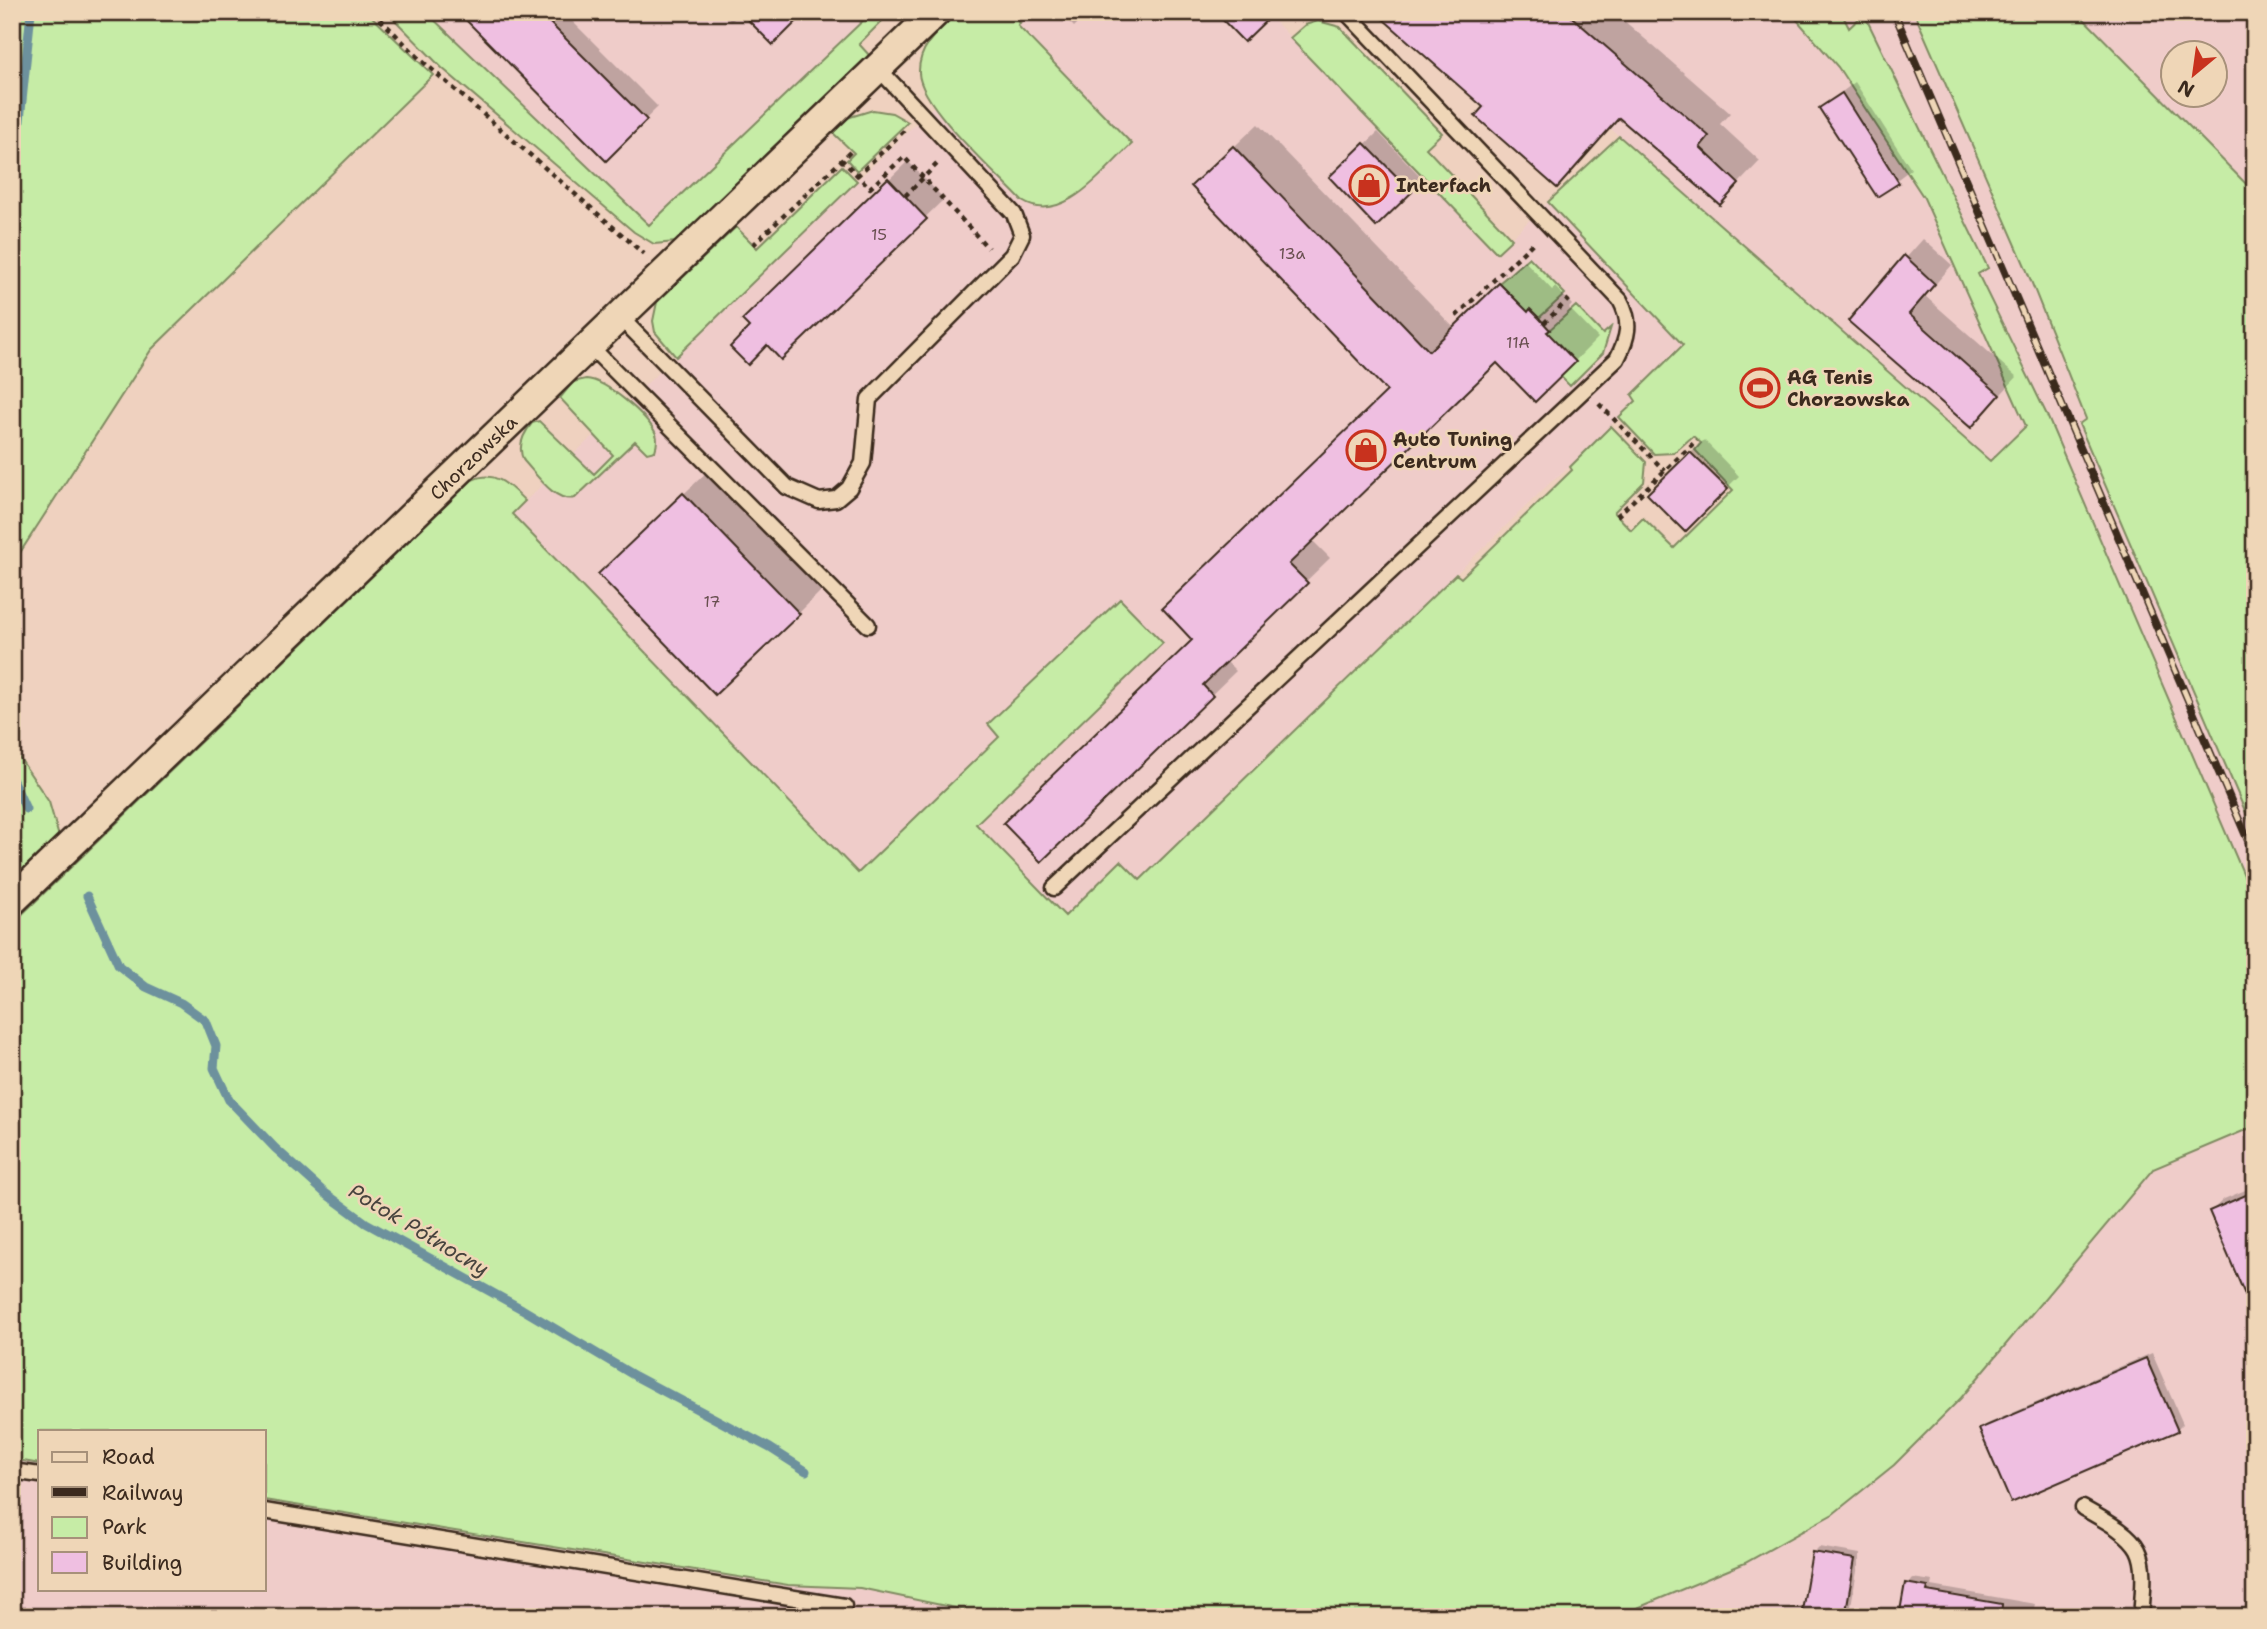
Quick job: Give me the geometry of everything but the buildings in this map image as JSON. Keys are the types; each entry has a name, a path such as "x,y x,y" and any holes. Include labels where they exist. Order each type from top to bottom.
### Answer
{"street":[{"name":"Chorzowska","path":"12,901 936,12"}],"lane":[{"path":"1054,888 1617,359 1628,328 1628,314 1620,300 1346,12"},
{"path":"620,317 778,480 802,496 827,500 836,499 857,479 863,463 866,412 877,389 1003,264 1019,242 1020,224 1014,214 878,68"},
{"path":"590,346 868,625"},
{"path":"12,1471 38,1475"},
{"path":"2083,1508 2137,1544 2146,1569 2141,1617"},
{"path":"266,1511 844,1606"}],"path":[{"path":"373,12 421,60 631,241 665,274"},
{"path":"857,176 922,114"},
{"path":"905,196 953,148"},
{"path":"754,245 849,152"},
{"path":"842,160 870,188 904,157 1003,264"},
{"path":"1456,316 1550,227"},
{"path":"1544,323 1569,299"},
{"path":"1585,390 1664,471"},
{"path":"1617,516 1697,440"}],"shaded area":[{"path":"426,12 872,12 649,225"},
{"path":"1031,12 1266,12 1497,252 1548,202 1683,345 1632,395 1636,400 1570,467 1554,479 1140,881 1120,861 1065,916 976,824 1163,643 988,724 999,736 858,873 512,514 933,107 1022,201 1040,208 1070,201 1132,144 1018,25"},
{"path":"1478,12 1790,12 1838,67 1924,198 2026,426 1989,461"},
{"path":"1841,12 1914,12 2025,266 2086,419 2079,423 2255,834 2255,901 2046,413 1977,273 1988,269 1864,15 1849,28"},
{"path":"2077,12 2255,12 2255,193 2171,108 2228,108 2228,38 2158,38 2158,94"},
{"path":"2255,1126 2255,1617 1616,1617 1745,1563 1833,1514 1894,1465 1961,1398 2153,1169"},
{"path":"12,1459 38,1464 38,1590 266,1590 266,1500 788,1585 860,1588 998,1617 12,1617"}],"green space":[{"path":"12,12 367,12 433,75 151,350 12,565"},
{"path":"387,12 426,12 649,225 872,12 891,12 859,44 869,55 676,242 654,244 634,232 442,68"},
{"path":"958,12 1009,12 1020,23 1018,26 1132,144 1096,179 1068,201 1037,207 1022,201 979,158 932,103 919,73 922,54 931,39"},
{"path":"1790,12 1841,12 1849,28 1864,14 1988,268 1978,274 2046,413 2255,901 2255,1126 2153,1169 1961,1398 1894,1465 1833,1514 1745,1563 1616,1617 998,1617 860,1588 788,1585 266,1500 266,1430 38,1430 38,1464 12,1459 12,924 472,480 480,477 495,478 508,485 525,501 512,514 858,873 999,737 988,724 1120,599 1163,643 976,824 1065,916 1121,861 1140,880 1456,574 1461,578 1572,470 1570,467 1611,426 1646,462 1644,482 1614,512 1631,530 1643,518 1674,548 1733,490 1695,450 1701,443 1693,436 1674,453 1654,454 1619,417 1636,401 1632,395 1683,345 1548,202 1619,136 1990,461 2026,426 1924,198 1838,67"},
{"path":"1914,12 2077,12 2158,94 2158,108 2171,108 2255,193 2255,834 2079,424 2086,419 2025,266"},
{"path":"1318,21 1340,27 1442,133 1426,148 1512,239 1497,253 1290,38 1305,25"},
{"path":"873,110 892,113 908,122 857,171 847,160 854,153 832,132 847,118"},
{"path":"842,166 857,181 676,357 655,332 653,321 657,302 736,227 757,248"},
{"path":"1529,257 1565,294 1539,318 1531,310 1528,312 1499,283"},
{"path":"1576,306 1603,334 1611,327 1603,353 1570,386 1561,377 1547,332"},
{"path":"586,379 604,385 636,409 652,427 657,445 655,451 647,453 635,441 575,498 568,498 554,492 541,480 524,461 521,446 529,427 539,421 594,474 613,455 560,398 573,382"},
{"path":"12,695 15,751 49,802 59,837 12,883"}],"waterway":[{"path":"12,199 31,12"},
{"name":"Potok Północny","path":"12,779 26,809"},
{"name":"Potok Północny","path":"87,896 119,966 146,987 181,1003 206,1021 216,1046 214,1068 229,1100 275,1148 325,1193 366,1223 522,1309 635,1376 770,1448 806,1471"}],"railway":[{"path":"1894,12 2255,857"}],"place":[{"name":"Interfach","path":"1369,185"},
{"name":"AG Tenis Chorzowska","path":"1760,388"},
{"name":"Auto Tuning Centrum","path":"1366,450"}]}
